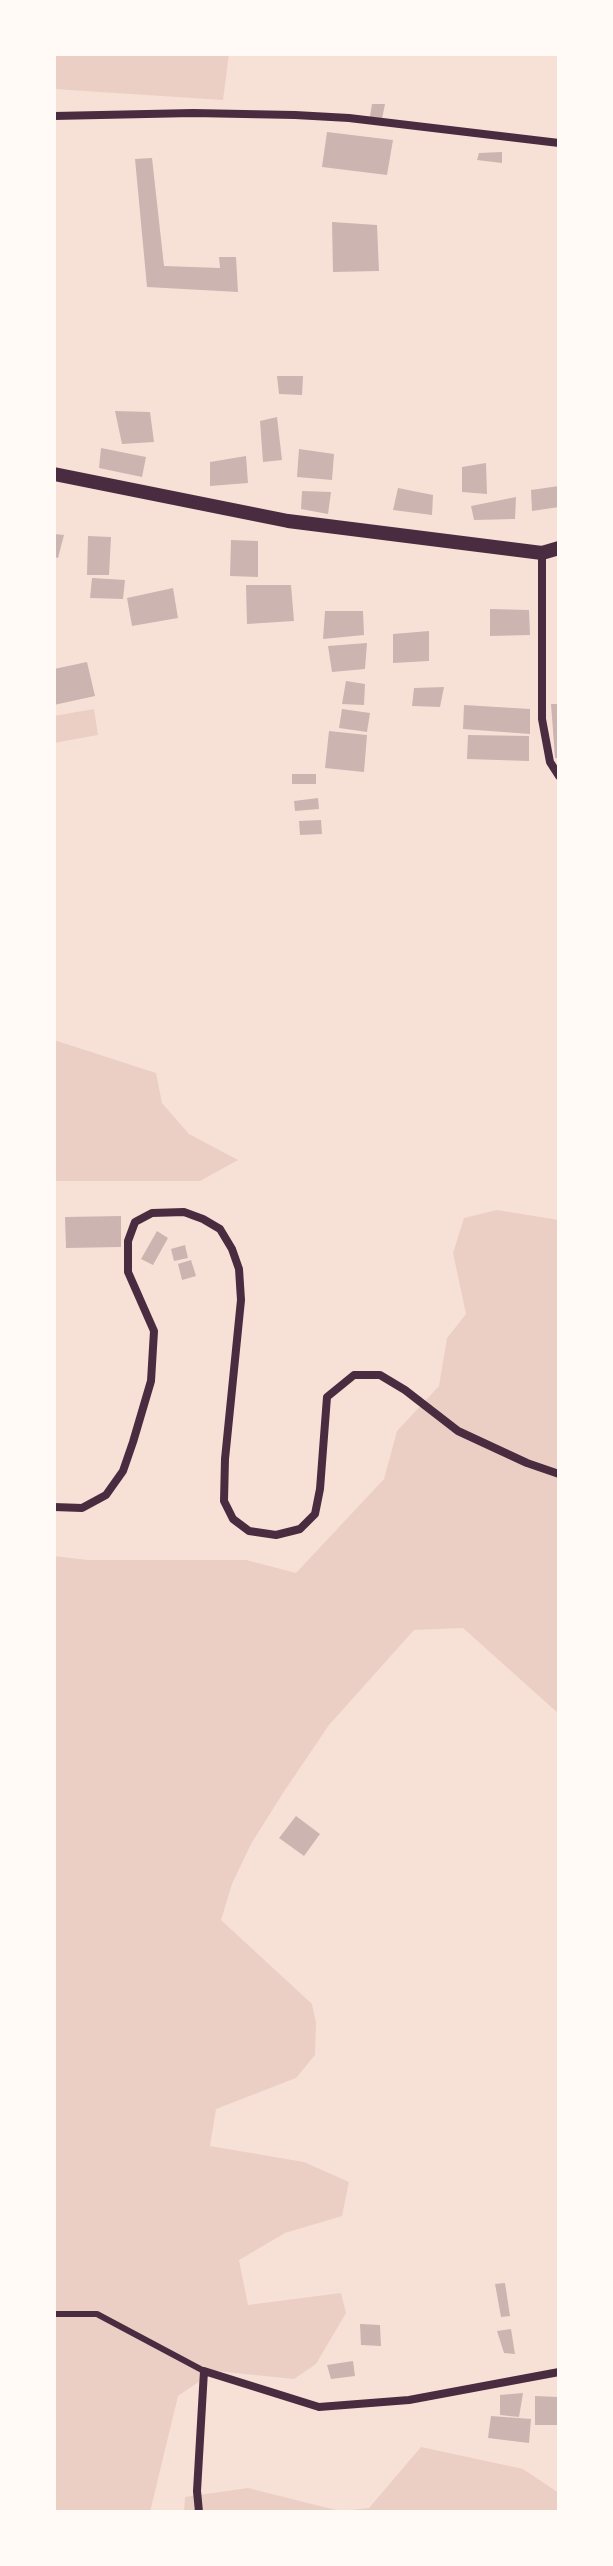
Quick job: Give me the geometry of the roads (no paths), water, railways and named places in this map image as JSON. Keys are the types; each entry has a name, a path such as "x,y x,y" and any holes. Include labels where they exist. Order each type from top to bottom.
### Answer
{"street":[{"path":"54,116 193,113 295,115 349,118 559,143"},
{"path":"54,474 288,521 542,553 559,548"},
{"path":"542,553 542,719 550,762 559,776"},
{"path":"54,1507 82,1508 106,1495 123,1471 133,1442 151,1381 154,1331 128,1272 128,1241 135,1222 152,1213 184,1212 220,1229 239,1269 241,1300 225,1459 224,1501 233,1519 249,1531 276,1535 300,1529 315,1514 320,1489 327,1397 354,1375 380,1375 458,1431 527,1463 559,1474"},
{"path":"199,2512 197,2491 204,2371 319,2407 409,2400 559,2372"}],"lane":[{"path":"54,2314 97,2314 204,2371"}]}
